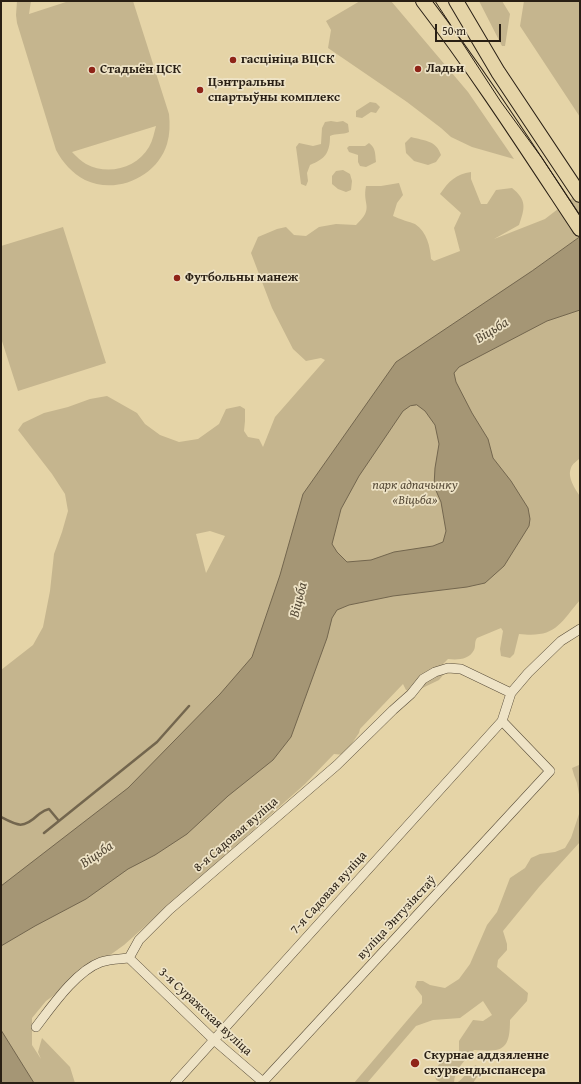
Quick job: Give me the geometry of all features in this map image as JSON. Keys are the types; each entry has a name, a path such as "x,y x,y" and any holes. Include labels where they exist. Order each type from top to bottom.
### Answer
{"main road":[{"path":"423,1 483,82 580,228"},
{"path":"456,1 498,72 580,195"}],"street":[{"path":"483,82 498,72"},
{"path":"502,721 511,693 528,673 561,641 580,629"},
{"name":"8-я Садовая вуліца","path":"129,958 139,940 170,910 337,765 392,710 411,694 423,679 435,672 448,668 461,669 511,693"},
{"name":"вуліца Энтузіястаў","path":"263,1083 550,770 502,721"},
{"name":"7-я Садовая вуліца","path":"174,1083 502,721"},
{"path":"36,1027 64,991 86,970 101,962 129,958"},
{"name":"3-я Суражская вуліца","path":"129,958 214,1040 263,1083"}],"green space":[{"name":"Стадыён ЦСК","path":"17,1 31,1 29,14 69,1 133,1 169,114 170,129 167,144 162,156 145,174 122,184 97,184 85,180 68,167 56,150 17,23","holes":["156,126 149,147 144,154 130,165 121,168 95,168 84,163 72,152"]},
{"path":"360,1 391,1 468,92 514,159 472,147 451,137 407,102 328,48 331,30 326,21"},
{"path":"479,1 502,1 510,14 505,46 502,46"},
{"path":"524,1 580,1 580,117 520,26"},
{"path":"370,102 376,103 380,107 376,113 371,112 362,118 356,117 356,111"},
{"path":"343,121 348,124 349,132 330,136 329,147 326,155 310,165 307,173 308,181 306,186 301,184 296,147 299,143 313,146 321,144 322,128 325,122"},
{"path":"411,137 429,142 436,146 441,155 436,162 428,165 414,161 406,153 405,143"},
{"path":"369,143 374,149 376,162 366,167 360,166 358,162 358,155 349,152 347,148 349,146 365,146"},
{"path":"343,170 350,174 352,181 351,190 346,192 338,189 332,184 332,176 336,171"},
{"name":"парк адпачынку «Віцьба»","path":"471,172 471,179 481,204 487,204 496,190 512,188 517,192 522,200 523,214 519,225 494,239 545,219 580,192 580,458 573,464 570,475 572,483 580,496 580,600 561,623 549,632 531,635 519,634 514,654 510,658 501,656 500,649 503,631 501,628 477,638 474,650 466,658 448,659 443,664 444,674 439,680 414,692 406,690 403,684 360,729 359,733 344,755 334,754 305,784 124,945 46,1001 32,1018 32,1045 41,1059 38,1052 42,1038 70,1067 75,1083 1,1083 1,670 33,645 43,627 50,591 54,554 68,511 65,494 52,474 18,430 23,423 44,413 68,407 90,399 107,396 137,413 145,424 160,435 179,442 198,439 219,424 226,409 240,406 245,409 244,431 248,437 259,439 263,447 275,417 325,360 321,358 306,361 293,349 272,308 251,253 258,237 286,227 294,235 306,236 319,227 336,224 356,225 365,214 367,206 365,198 366,186 381,186 399,183 403,195 397,203 393,216 415,224 419,227 425,235 430,249 431,259 434,261 460,251 454,228 461,213 440,194 453,179","holes":["210,531 225,536 206,573 196,534"]},
{"path":"63,227 106,363 18,391 1,338 1,246"},
{"path":"579,765 580,800 577,783 572,768"},
{"path":"580,800 580,842 539,887 503,931 507,944 507,950 498,960 497,967 528,993 527,1001 510,1020 510,1030 506,1044 498,1050 474,1050 458,1069 454,1083 443,1083 436,1080 434,1070 445,1058 459,1053 459,1041 473,1020 483,1021 492,1015 483,1001 460,1018 433,1020 416,1026 367,1083 354,1083 422,1003 422,996 415,987 417,981 423,981 430,985 445,988 459,979 470,964 487,925 497,912 510,878 525,868 531,858 540,854 555,852 565,848 571,838 579,814"},
{"path":"476,1065 479,1074 473,1083 456,1083 462,1079 470,1069"}],"water":[{"name":"Віцьба","path":"580,237 580,310 547,321 459,367 454,373 456,382 472,413 488,439 493,458 511,481 528,508 530,519 529,526 504,566 485,583 467,587 393,596 349,605 337,610 332,618 327,638 291,737 273,760 228,796 187,834 155,855 128,869 86,899 1,946 1,886 128,788 220,694 252,657 280,575 303,494 396,362","holes":["417,405 425,411 435,425 439,444 434,486 441,502 446,531 443,542 433,546 394,552 371,560 347,562 337,552 332,544 341,509 359,476 403,411 410,406"]},
{"path":"1,1030 34,1083 1,1083"}],"waterway":[{"path":"44,833 157,742 189,706"},
{"path":"1,817 20,825 28,822 43,811 49,809 59,821"}],"tram line":[{"path":"435,1 501,102 542,158 580,216"}],"place":[{"name":"гасцініца ВЦСК","path":"233,60"},
{"name":"Ладьи","path":"418,69"},
{"name":"Стадыён ЦСК","path":"92,70"},
{"name":"Цэнтральны спартыўны комплекс","path":"200,90"},
{"name":"Футбольны манеж","path":"177,278"},
{"name":"Скурнае аддзяленне скурвендыспансера","path":"415,1063"}]}
